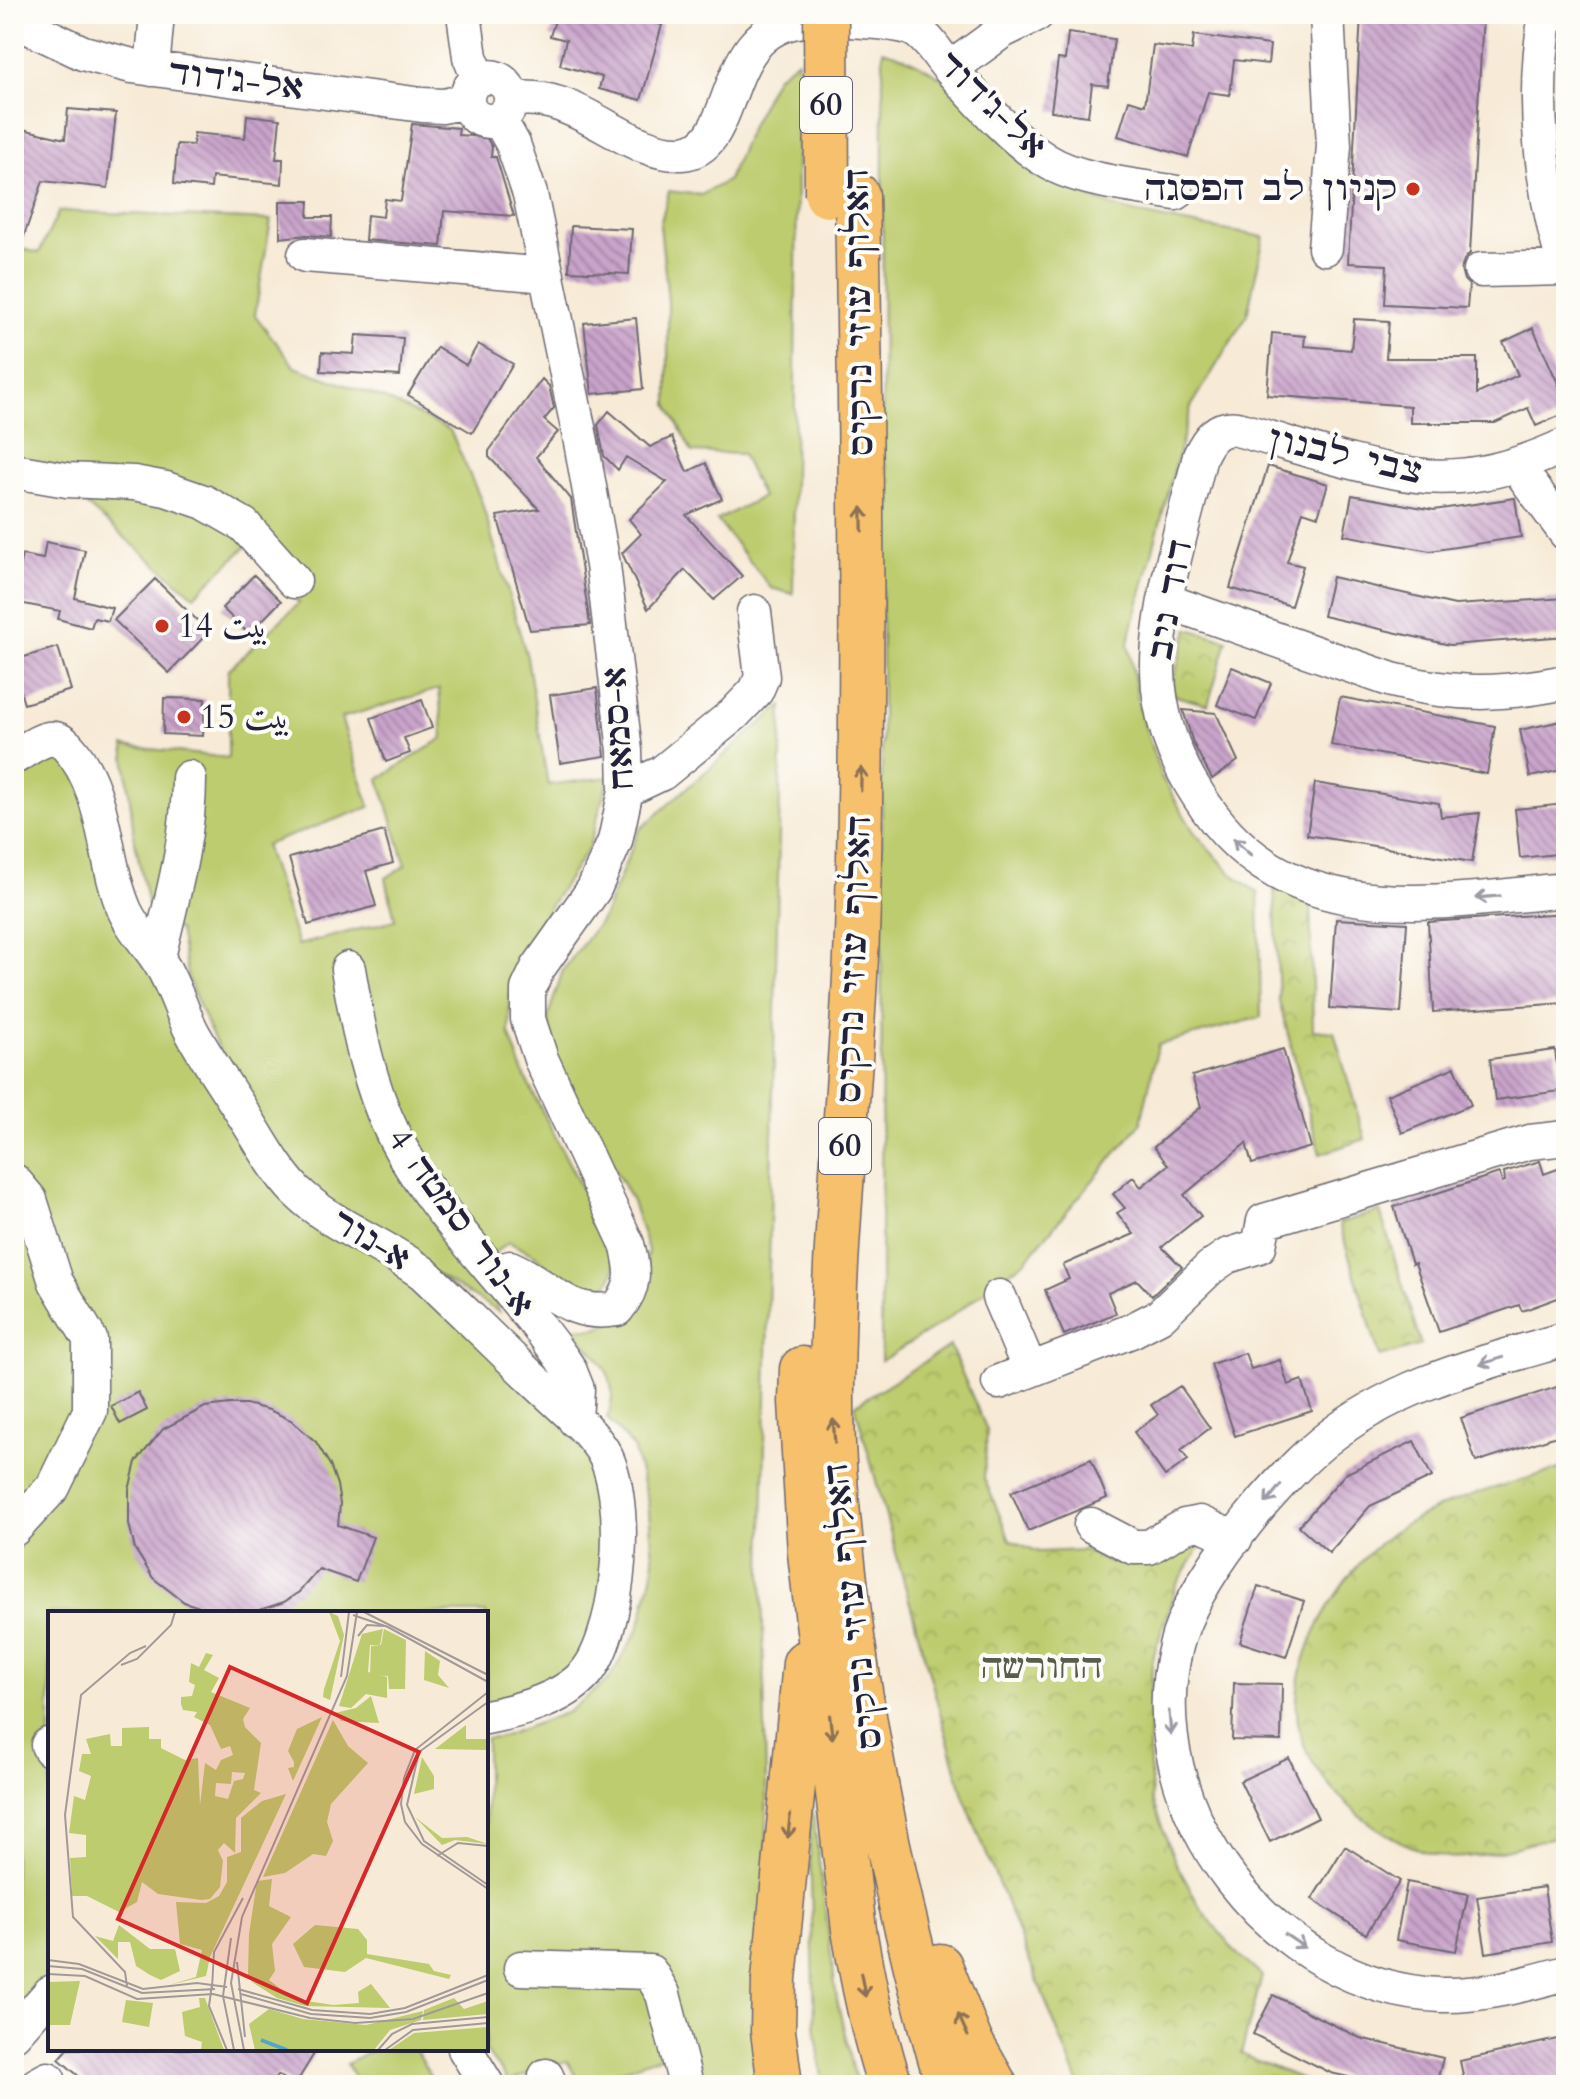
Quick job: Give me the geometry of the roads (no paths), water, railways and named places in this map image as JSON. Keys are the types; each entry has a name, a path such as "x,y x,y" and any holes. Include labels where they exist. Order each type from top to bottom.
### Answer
{"highway":[{"name":"האלוף עוזי נרקיס","path":"826,14 842,195 863,561 861,784 854,1005 837,1266 832,1402 841,1539 861,1699 916,1976 948,2085"},
{"name":"האלוף עוזי נרקיס","path":"856,14 842,195 825,990 806,1264 801,1402 810,1553 854,1930 863,1987 878,2051 890,2085"},
{"path":"780,2085 773,2031 774,1979 805,1655 810,1553"},
{"path":"861,1699 938,1961 970,2041 995,2085"}],"street":[{"path":"152,69 157,14"},
{"path":"464,14 473,90 468,108 477,118 492,121 505,109"},
{"path":"950,69 1002,31 1037,14"},
{"path":"1325,248 1334,146 1327,14"},
{"path":"1481,270 1566,269 1556,235 1538,101 1538,62 1546,14"},
{"path":"1558,14 1552,54 1552,98 1566,212"},
{"name":"אל-ג'דוד","path":"14,20 83,53 152,69 422,105 443,106 473,90"},
{"name":"אל-ג'דוד","path":"505,109 538,97 645,144 683,153 700,147 711,137 742,60 756,41 777,26 804,20 897,24 913,29 925,38 950,69 1024,144 1047,162 1070,172 1176,193"},
{"name":"א-סמאח","path":"496,1274 510,1268 575,1308 598,1313 617,1309 627,1298 634,1272 627,1244 541,1059 528,1019 528,989 553,944 594,889 615,841 626,790 625,751 603,565 530,194 505,109"},
{"path":"305,255 547,275"},
{"name":"צבי לבנון","path":"1217,431 1228,427 1377,468 1418,475 1450,476 1516,465 1566,445"},
{"name":"דוד ניב","path":"1217,431 1200,456 1166,601 1158,671 1162,710 1171,743 1205,807 1228,834 1254,857 1283,876 1313,889 1348,898 1385,903 1422,903 1566,890"},
{"path":"1516,465 1566,533"},
{"path":"14,471 67,480 134,483 166,489 204,502 244,525 294,581"},
{"path":"1166,601 1392,680 1427,688 1491,693 1566,682"},
{"path":"626,790 662,773 734,714 756,691 762,677 754,612"},
{"name":"א-נור","path":"14,757 44,739 54,738 65,744 80,763 92,790 125,911 133,927 158,957 192,1032 209,1061 272,1161 296,1190 324,1213 423,1273 602,1449 617,1491 620,1545 612,1609 602,1643 586,1674 560,1693 513,1712 488,1717"},
{"path":"158,957 182,857 189,810 189,778"},
{"name":"א-נור סמטה 4","path":"348,969 365,1062 393,1133 420,1178 569,1369 577,1389 575,1420"},
{"path":"999,1297 1014,1376 1131,1331 1160,1316 1210,1268 1227,1256 1259,1246 1264,1221 1530,1142 1566,1138"},
{"path":"14,1181 30,1200 56,1282 90,1339 90,1411 53,1487 14,1529"},
{"path":"1566,1339 1445,1375 1380,1404 1324,1442 1293,1470 1235,1539 1200,1590 1176,1643 1168,1700 1171,1736 1185,1795 1209,1849 1229,1879 1277,1928 1356,1975 1384,1985 1441,1995 1511,1988 1566,1973"},
{"path":"1091,1525 1133,1547 1149,1547 1185,1526 1200,1523 1235,1539"},
{"path":"521,1968 650,1972 663,1994 686,2085"},
{"path":"14,2034 48,1995"},
{"path":"466,2051 487,2085"}],"place":[{"name":"קניון לב הפסגה","path":"1413,189"},
{"name":"بيت 14","path":"162,626"},
{"name":"بيت 15","path":"184,717"}],"park label":[{"name":"החורשה","path":"1042,1667"}]}
